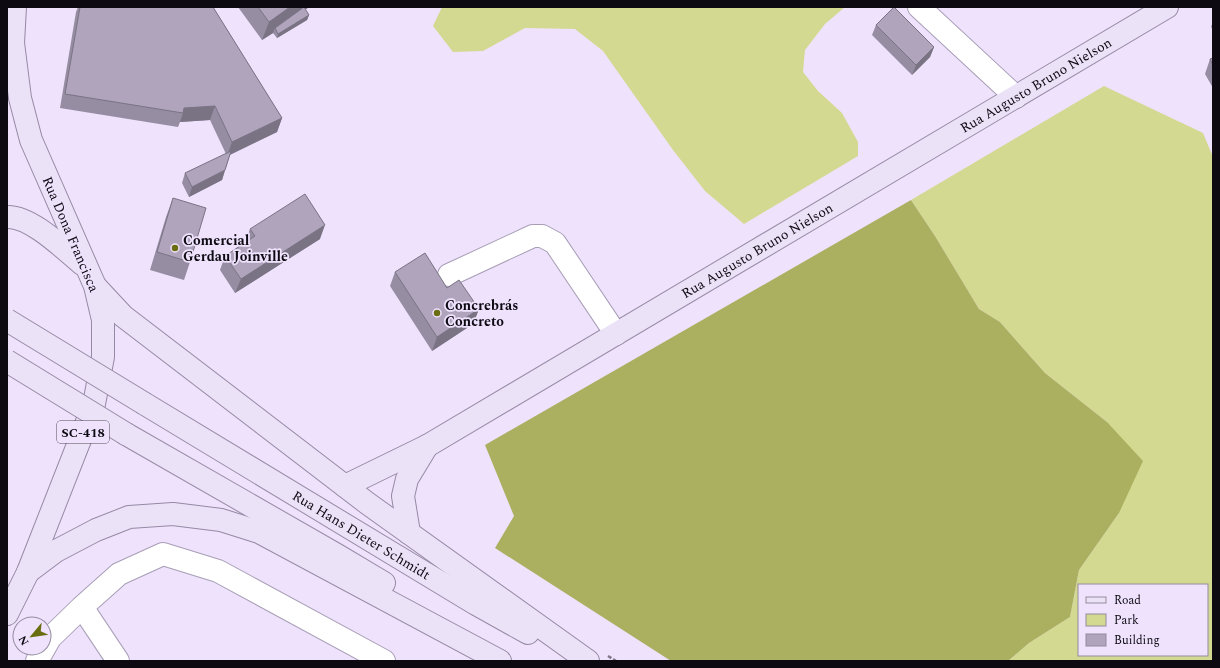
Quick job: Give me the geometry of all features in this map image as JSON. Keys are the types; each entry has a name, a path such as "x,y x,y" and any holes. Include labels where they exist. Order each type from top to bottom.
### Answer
{"main road":[{"name":"Rua Dona Francisca","path":"7,614 28,572 94,404 103,357 103,320 91,278 31,140 20,98 10,40 15,7"},
{"name":"Rua Augusto Bruno Nielson","path":"409,533 403,496 406,479 427,446 1167,7"},
{"path":"7,217 15,217 40,230 91,278 123,316 345,486 588,661"},
{"name":"Rua Hans Dieter Schmidt","path":"7,320 476,604 580,661"},
{"path":"7,361 126,434 338,555 511,661"},
{"path":"345,486 427,446"},
{"path":"28,572 56,551 96,530 129,516 173,514 221,520 259,532 500,661"}],"street":[{"path":"919,7 1016,96"},
{"path":"449,275 533,236 542,236 555,243 616,334"},
{"path":"37,661 50,638 119,574 163,554 218,571 384,661"},
{"path":"82,607 118,661"}],"green space":[{"path":"442,7 845,7 825,24 805,50 803,72 818,91 842,113 858,142 858,156 744,224 705,191 673,150 603,51 575,29 525,28 483,51 453,52 433,26"},
{"path":"1104,86 1203,133 1213,157 1213,661 1008,661 1029,643 1070,617 1079,570 1119,513 1107,422 1045,373 1000,322 979,309 935,236 911,200"},
{"path":"911,200 935,236 979,309 1000,322 1045,373 1107,422 1143,461 1119,513 1079,570 1070,617 1029,643 1008,661 671,661 495,548 514,516 485,445"}],"building":[{"path":"80,7 213,7 282,118 232,142 215,106 184,108 183,113 65,94"},
{"path":"258,7 290,7 269,22"},
{"path":"304,7 309,15 278,34 275,28"},
{"path":"894,7 934,47 916,65 876,25"},
{"path":"1213,58 1213,65 1210,59"},
{"path":"231,151 225,170 192,187 185,173"},
{"path":"305,194 325,225 241,279 225,256 255,236 250,229"},
{"name":"Comercial Gerdau Joinville","path":"173,198 206,208 190,262 157,252"},
{"name":"Concrebrás Concreto","path":"425,253 447,288 459,280 479,309 437,337 395,272"}],"place":[{"name":"Comercial Gerdau Joinville","path":"175,248"},
{"name":"Concrebrás Concreto","path":"437,313"}]}
